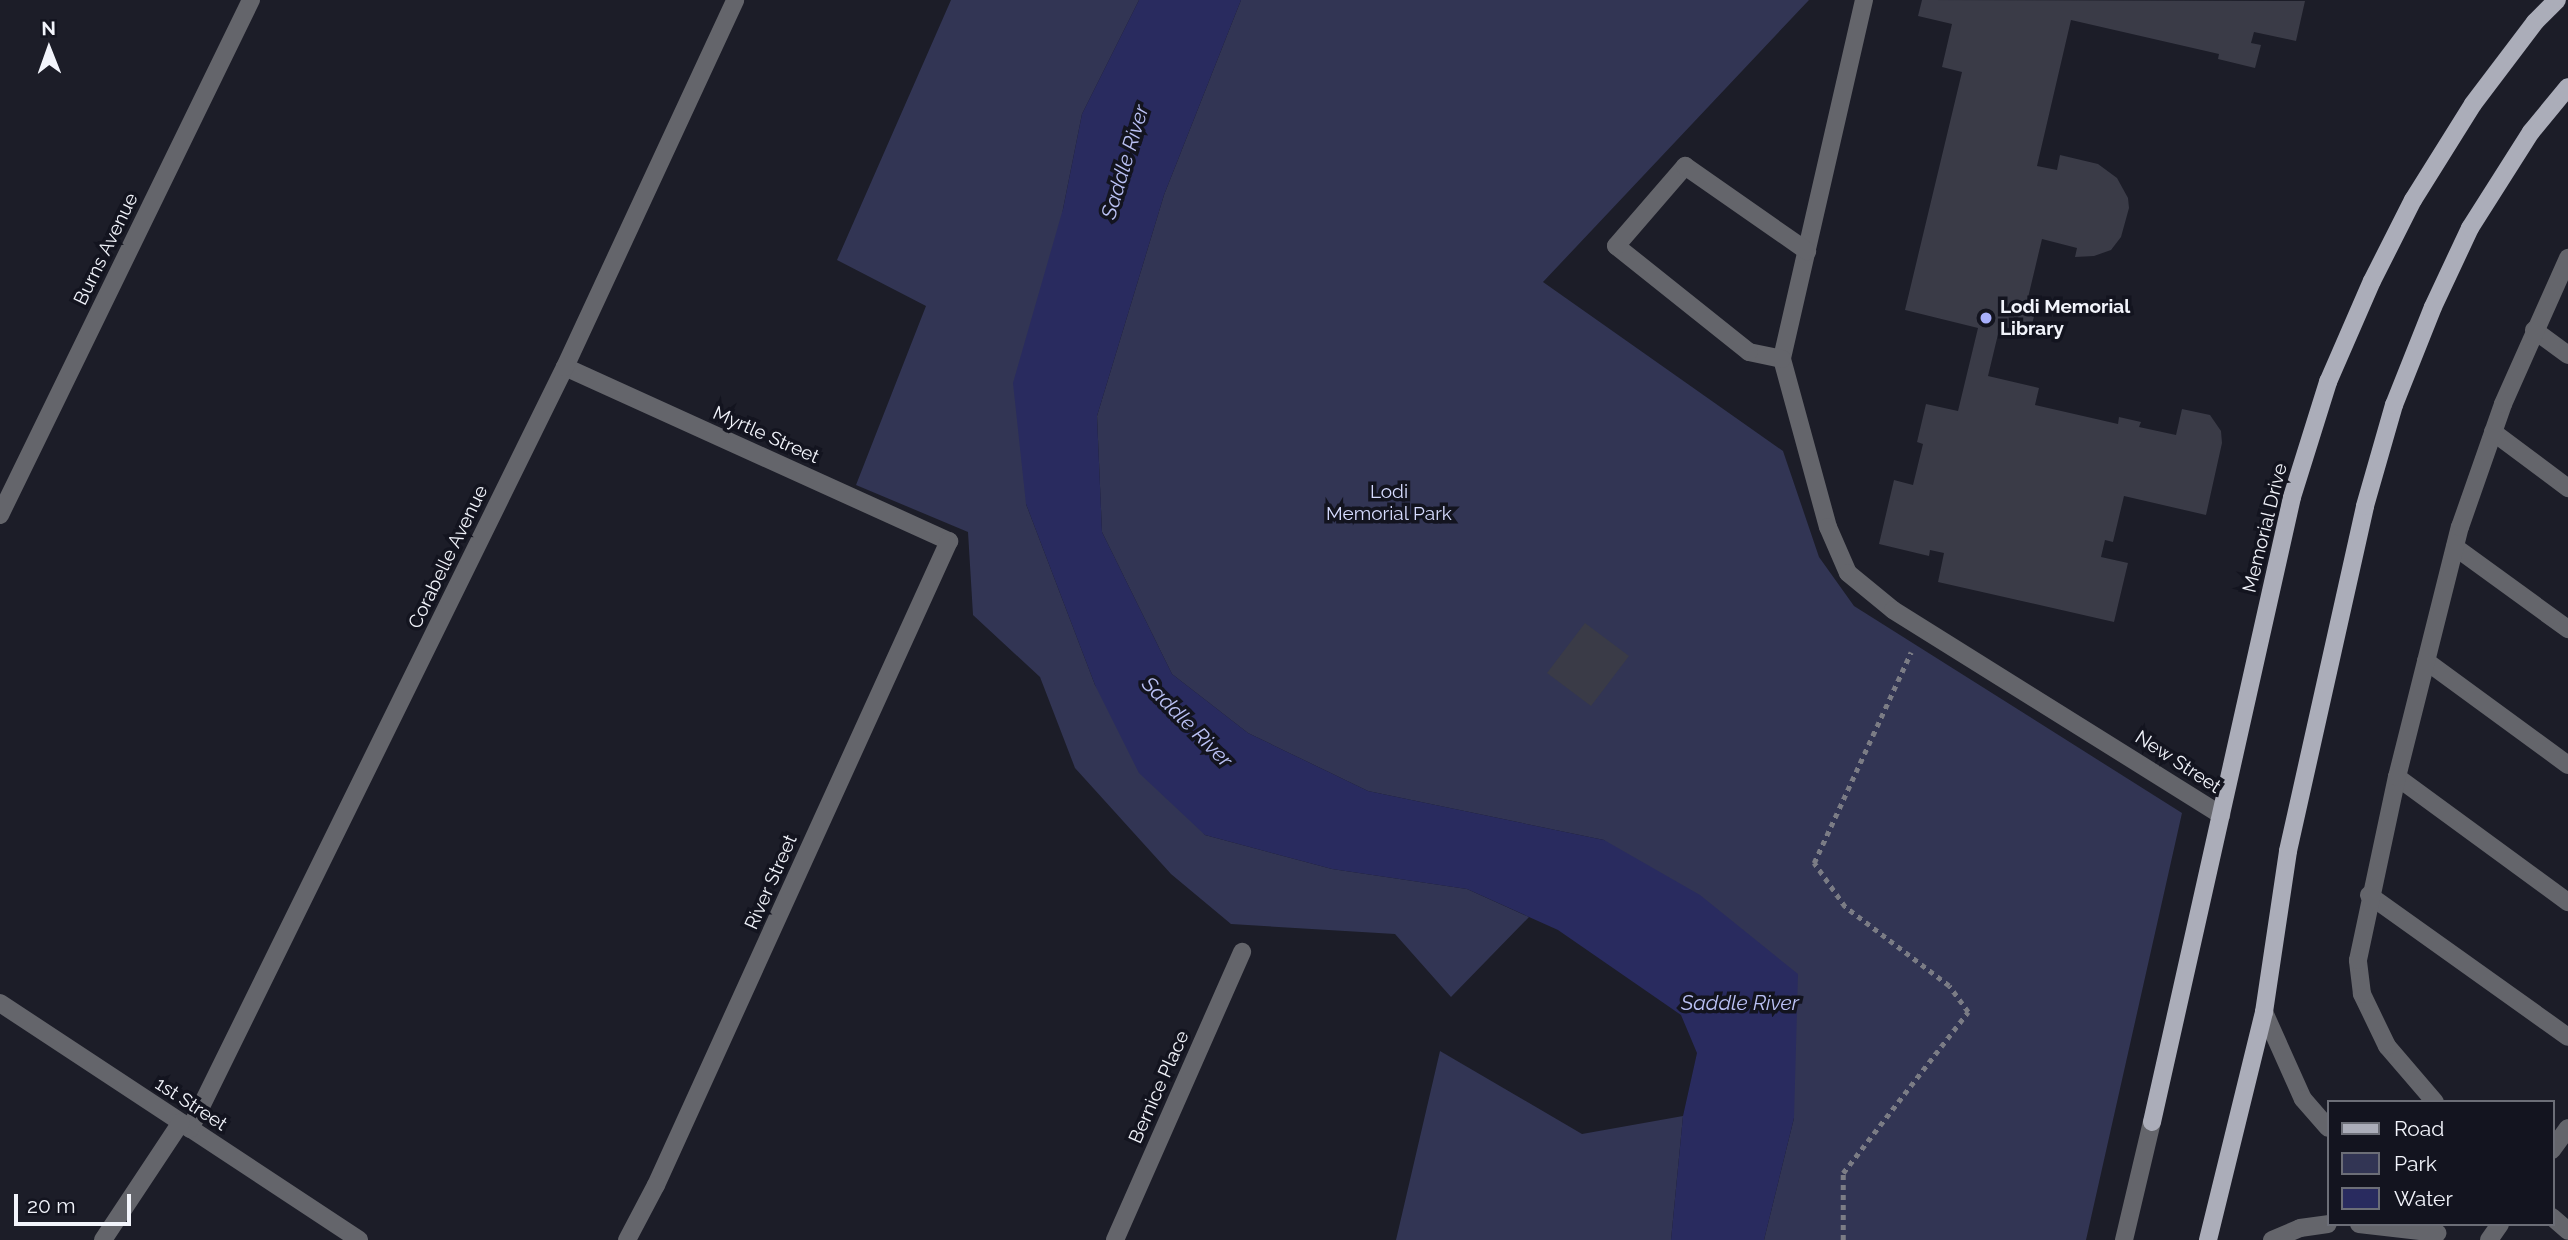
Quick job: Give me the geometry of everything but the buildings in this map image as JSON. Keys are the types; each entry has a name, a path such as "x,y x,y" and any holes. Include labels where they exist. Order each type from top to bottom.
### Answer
{"main road":[{"name":"Memorial Drive","path":"2152,1122 2292,497 2328,382 2372,281 2413,200 2473,104 2535,22 2557,0"},
{"path":"2208,1240 2264,1012 2288,852 2365,506 2394,405 2433,307 2470,228 2531,132 2568,87"}],"street":[{"name":"Burns Avenue","path":"0,515 251,0"},
{"name":"Corabelle Avenue","path":"103,1240 185,1125 565,367 735,0"},
{"path":"1807,251 1685,166 1616,246 1749,352 1782,359 1807,251 1864,0"},
{"path":"2433,1100 2387,1046 2362,994 2358,960 2369,895 2455,547 2493,432 2534,330 2568,258"},
{"path":"2534,330 2568,355"},
{"name":"New Street","path":"1782,359 1828,527 1848,573 1893,610 2221,815"},
{"name":"Myrtle Street","path":"565,367 949,541"},
{"path":"2493,432 2568,488"},
{"name":"River Street","path":"627,1240 656,1185 949,541"},
{"path":"2455,547 2568,629"},
{"path":"2426,661 2568,765"},
{"path":"2397,776 2568,902"},
{"path":"2369,895 2568,1037"},
{"name":"Bernice Place","path":"1115,1240 1242,952"},
{"name":"1st Street","path":"0,1003 359,1240"},
{"path":"2264,1012 2303,1099 2326,1126"},
{"path":"2124,1240 2152,1122"},
{"path":"2554,1147 2568,1128"},
{"path":"2554,1219 2568,1231"},
{"path":"2272,1240 2300,1228 2326,1224"},
{"path":"2379,1226 2438,1232"}],"path":[{"path":"1843,1240 1843,1173 1968,1012 1949,986 1845,907 1814,863 1922,628"}],"green space":[{"path":"951,0 1139,0 1082,114 1063,209 1026,504 1095,685 1205,835 1332,869 1467,889 1529,917 1451,997 1395,934 1231,924 1171,874 1075,768 1040,677 973,615 968,532 856,485 926,306 837,260"},
{"name":"Lodi Memorial Park","path":"1241,0 1809,0 1543,282 1783,451 1819,557 1854,606 2182,813 2086,1240 1764,1240 1794,1118 1604,840 1368,791 1248,733 1172,674 1102,532 1097,416 1164,195"},
{"path":"1440,1051 1582,1134 1683,1116 1671,1240 1396,1240"}],"water":[{"name":"Saddle River","path":"1139,0 1241,0 1164,195 1097,416 1102,532 1172,674 1248,733 1368,791 1604,840 1700,895 1798,974 1794,1118 1764,1240 1671,1240 1683,1116 1697,1053 1681,1015 1558,930 1467,889 1332,869 1205,835 1139,773 1095,685 1026,504 1013,383 1063,209 1082,114"}],"place":[{"name":"Lodi Memorial Library","path":"1986,318"}]}
